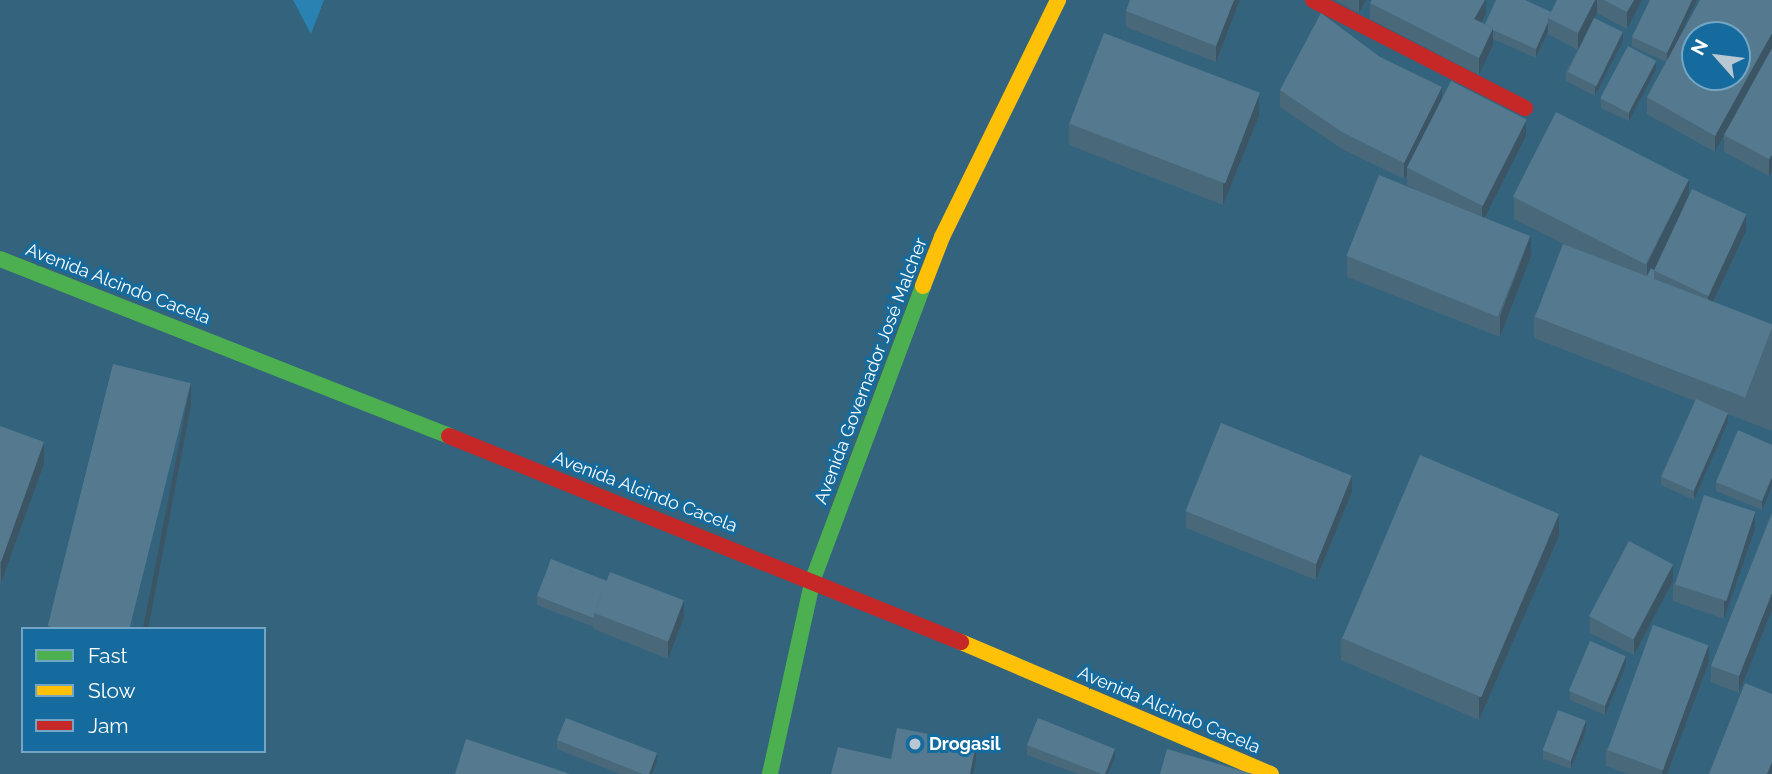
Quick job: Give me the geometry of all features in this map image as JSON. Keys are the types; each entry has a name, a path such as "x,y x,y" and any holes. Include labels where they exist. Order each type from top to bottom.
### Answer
{"main road":[{"name":"Avenida Governador José Malcher","path":"770,774 813,579 942,237 1058,0"},
{"path":"1314,0 1525,108"},
{"name":"Avenida Alcindo Cacela","path":"0,259 813,579 1271,774"}],"shaded area":[{"path":"293,0 324,0 311,34"}],"building":[{"path":"1130,0 1234,0 1216,46 1126,11"},
{"path":"1372,0 1485,0 1474,19 1493,28 1479,58 1370,3"},
{"path":"1496,0 1525,0 1551,12 1536,49 1485,24"},
{"path":"1557,0 1595,0 1578,33 1548,18"},
{"path":"1604,0 1634,0 1627,12"},
{"path":"1650,0 1692,0 1667,53 1632,37"},
{"path":"1700,0 1772,0 1772,33 1751,71 1751,21 1689,21"},
{"path":"1321,13 1380,57 1442,87 1404,163 1342,132 1280,90"},
{"path":"1594,18 1623,32 1596,86 1568,72"},
{"path":"1104,33 1260,93 1225,183 1069,124"},
{"path":"1681,35 1681,91 1740,91 1715,136 1647,97"},
{"path":"1628,46 1656,61 1629,113 1600,98"},
{"path":"1772,48 1772,155 1769,159 1724,135 1748,91 1751,91 1751,86"},
{"path":"1451,81 1527,120 1483,206 1407,167"},
{"path":"1556,112 1689,180 1646,264 1513,197"},
{"path":"1379,175 1530,236 1498,317 1346,256"},
{"path":"1692,189 1746,214 1708,296 1654,271"},
{"path":"1563,244 1772,324 1745,397 1535,317"},
{"path":"1651,268 1654,270 1654,279 1647,276"},
{"path":"113,364 191,383 130,627 52,627 48,626"},
{"path":"1696,399 1728,413 1693,491 1661,477"},
{"path":"1221,423 1352,476 1316,564 1185,511"},
{"path":"0,426 44,442 1,562 0,561"},
{"path":"1738,430 1772,445 1772,477 1762,501 1716,482"},
{"path":"1420,455 1559,514 1481,697 1342,638"},
{"path":"1704,495 1755,512 1726,601 1675,584"},
{"path":"1772,513 1772,593 1739,676 1711,666"},
{"path":"1629,541 1673,564 1633,640 1589,616"},
{"path":"551,559 607,581 594,618 537,596"},
{"path":"610,572 684,600 668,641 594,613"},
{"path":"1653,625 1708,645 1663,770 1608,750"},
{"path":"1590,641 1626,656 1605,706 1569,691"},
{"path":"1745,683 1772,694 1772,762 1767,774 1709,774"},
{"path":"1558,710 1586,721 1571,761 1543,750"},
{"path":"566,718 657,753 649,774 557,740"},
{"path":"1038,718 1115,749 1105,774 1027,745"},
{"path":"897,728 976,743 970,774 831,774 838,747 891,759"},
{"path":"466,739 570,774 455,774"},
{"path":"1167,749 1253,774 1160,774"}],"traffic: fast":[{"path":"0,259 449,436"},
{"path":"770,774 813,579 923,286"}],"traffic: slow":[{"path":"923,286 942,237 1058,0"},
{"path":"961,642 1271,774"}],"traffic: jam":[{"path":"1313,0 1525,108"},
{"path":"449,436 961,642"}],"place":[{"name":"Drogasil","path":"915,744"}]}
